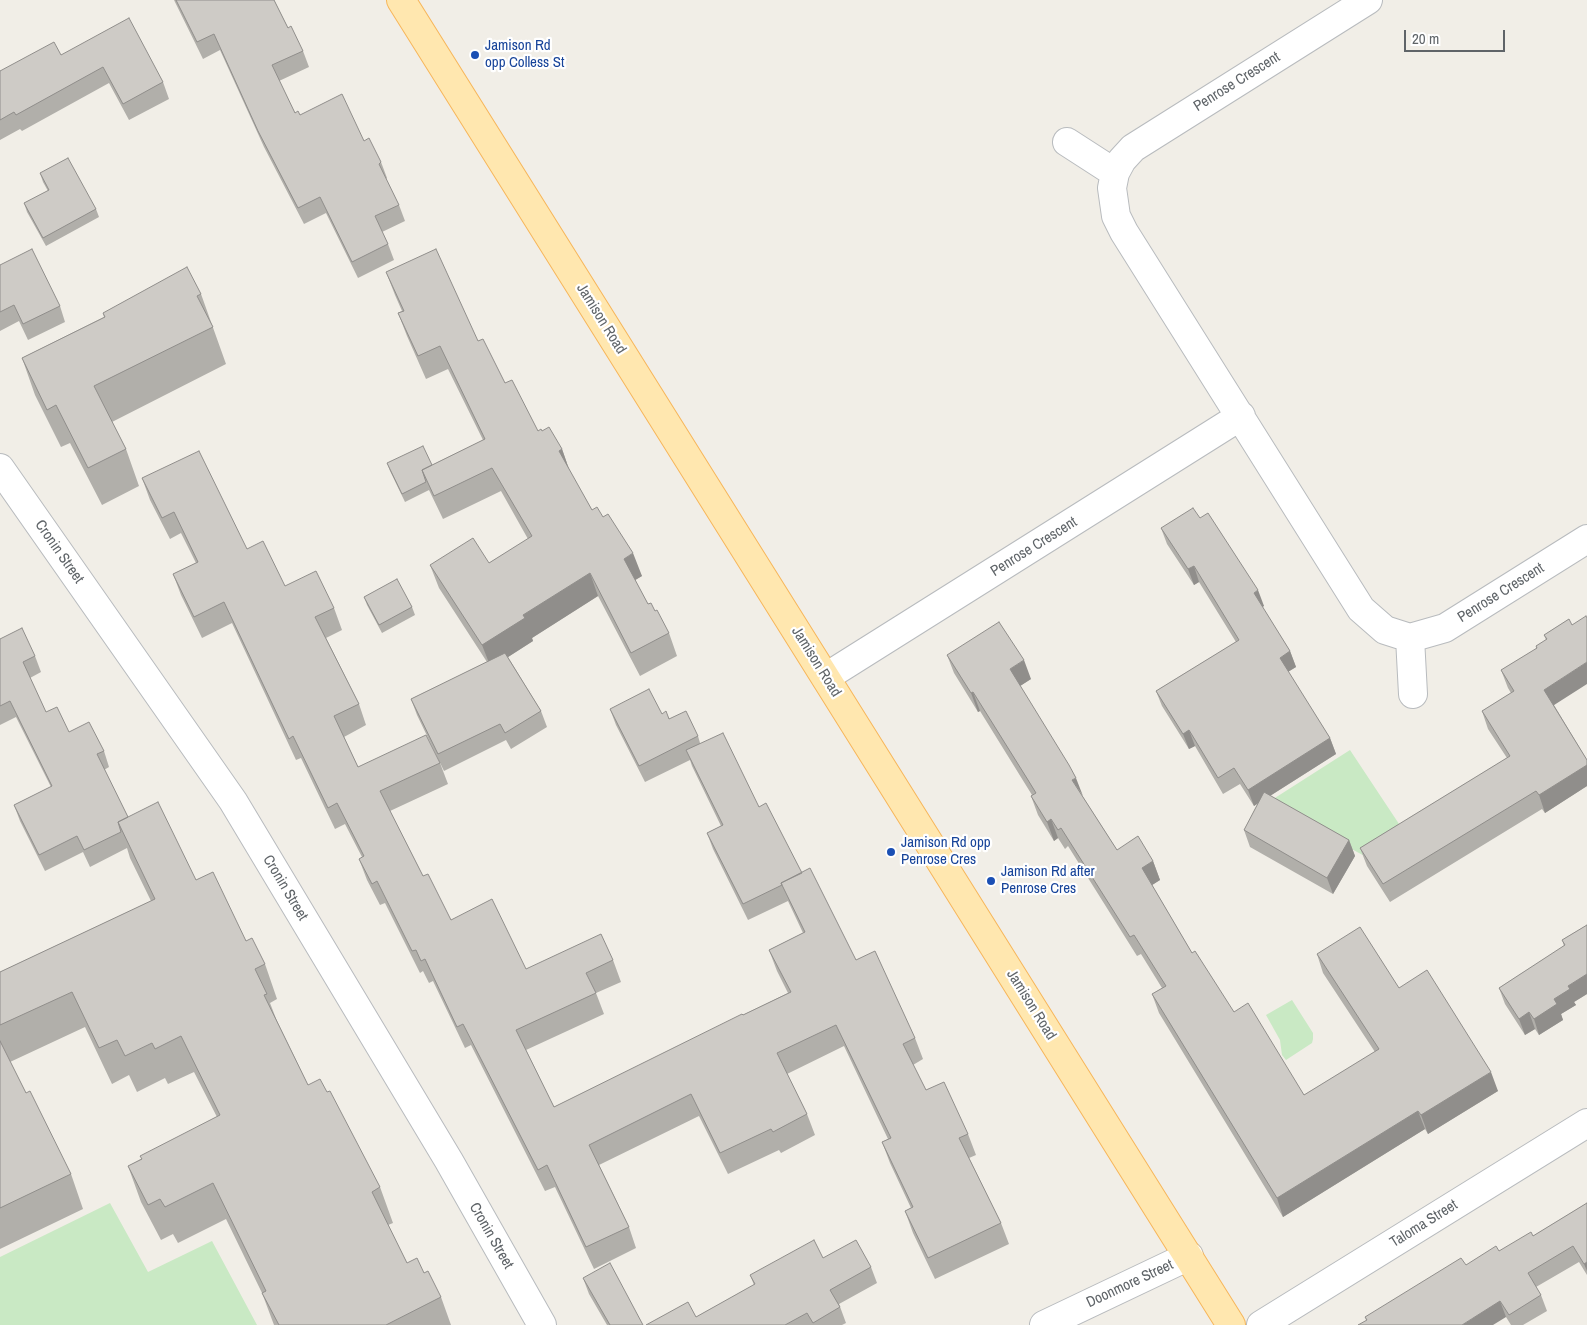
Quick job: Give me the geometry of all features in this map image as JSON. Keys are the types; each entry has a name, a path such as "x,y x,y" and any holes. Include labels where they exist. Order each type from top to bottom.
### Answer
{"main road":[{"name":"Jamison Road","path":"401,0 1231,1325"}],"street":[{"name":"Penrose Crescent","path":"1115,173 1122,160 1143,140 1368,0"},
{"path":"1067,142 1115,173 1112,188 1113,203 1116,216 1124,232 1361,609 1373,622 1386,631 1410,638 1413,694"},
{"name":"Penrose Crescent","path":"826,677 1241,416"},
{"name":"Cronin Street","path":"0,468 233,801 445,1154 542,1325"},
{"name":"Penrose Crescent","path":"1410,638 1445,628 1587,538"},
{"name":"Taloma Street","path":"1261,1325 1587,1122"},
{"name":"Doonmore Street","path":"1044,1325 1188,1256"}],"green space":[{"path":"1350,750 1407,836 1370,859 1267,803"},
{"path":"1292,1000 1313,1033 1313,1039 1312,1043 1286,1060 1282,1055 1280,1040 1266,1015"},
{"path":"110,1203 148,1272 212,1241 257,1325 0,1325 0,1257"}],"building":[{"path":"176,0 274,0 288,28 291,26 303,51 272,65 295,113 298,111 300,115 342,94 364,141 369,138 399,205 375,216 388,244 352,262 320,197 298,208 258,131 214,34 197,42"},
{"path":"129,18 163,82 123,104 103,67 16,115 14,112 0,120 0,71 54,42 61,55"},
{"path":"68,158 96,209 43,238 24,203 49,190 40,173"},
{"path":"32,249 60,306 23,324 14,305 0,312 0,265"},
{"path":"436,249 478,341 483,339 505,383 512,380 538,431 549,427 562,449 559,451 592,510 597,507 603,517 608,514 633,553 624,559 648,604 651,603 655,611 657,610 669,633 631,653 590,573 523,615 525,618 482,645 430,565 473,538 489,563 532,536 492,468 434,496 422,470 485,439 440,346 418,356 398,313 404,311 386,272"},
{"path":"187,267 201,294 197,296 213,327 94,386 126,449 88,468 56,405 47,410 22,358 105,317 103,313"},
{"path":"423,446 432,465 422,470 426,482 402,494 387,463"},
{"path":"199,451 247,549 263,541 285,586 316,571 334,608 315,617 359,704 334,716 358,767 426,735 440,763 380,791 423,876 428,874 451,920 492,899 526,969 601,934 613,960 586,973 596,993 516,1030 554,1107 742,1014 791,992 769,950 805,932 781,883 810,868 856,960 875,951 915,1038 903,1044 926,1090 944,1082 968,1134 959,1138 1001,1223 928,1258 905,1211 913,1207 882,1142 891,1138 836,1025 777,1053 807,1114 773,1132 771,1129 720,1153 691,1094 589,1145 629,1227 586,1247 547,1165 538,1170 463,1024 457,1027 425,959 421,961 416,950 412,951 377,881 372,884 359,859 364,856 337,803 328,808 293,736 289,739 224,602 194,617 173,574 198,562 174,512 162,518 142,478"},
{"path":"1193,508 1200,518 1208,513 1258,590 1254,593 1290,651 1280,658 1330,738 1248,790 1234,768 1218,778 1189,730 1183,734 1156,691 1239,640 1194,566 1188,569 1161,528"},
{"path":"397,579 412,607 379,625 364,597"},
{"path":"1586,616 1587,662 1544,690 1587,760 1587,765 1539,795 1536,791 1383,884 1360,848 1510,756 1482,711 1514,691 1501,670 1537,648 1536,646 1547,639 1544,635 1569,619 1572,625"},
{"path":"999,622 1024,660 1010,669 1069,765 1076,778 1072,780 1117,850 1138,836 1153,861 1142,868 1192,953 1195,951 1234,1012 1248,1003 1304,1095 1379,1049 1317,954 1360,927 1399,988 1427,970 1491,1072 1421,1115 1418,1111 1277,1198 1152,994 1166,986 1134,935 1130,937 1061,828 1058,830 1051,819 1047,822 1031,796 1036,793 973,692 971,693 947,655"},
{"path":"22,628 35,656 23,662 46,712 57,707 69,732 89,722 104,751 97,754 128,817 118,822 121,832 84,850 77,836 39,855 14,805 52,786 10,701 0,706 0,639"},
{"path":"505,653 541,711 505,733 500,724 438,754 411,699"},
{"path":"649,689 662,714 666,711 669,719 686,711 698,736 639,766 610,709"},
{"path":"723,733 759,807 766,803 802,873 743,904 707,833 723,825 686,750"},
{"path":"1264,792 1349,840 1327,878 1244,830"},
{"path":"158,802 196,880 213,872 246,941 252,938 265,964 255,969 267,994 264,995 308,1085 320,1079 327,1092 330,1091 380,1187 372,1192 407,1263 417,1258 424,1273 428,1271 441,1297 386,1325 279,1325 262,1293 266,1291 213,1183 165,1207 160,1199 148,1205 128,1166 142,1159 140,1156 220,1115 181,1036 155,1049 152,1043 125,1056 117,1040 99,1048 72,992 0,1025 0,972 155,899 118,822"},
{"path":"1587,925 1587,974 1568,986 1570,989 1554,999 1557,1004 1534,1019 1529,1012 1519,1019 1499,988 1565,945 1562,940"},
{"path":"0,1041 26,1093 30,1091 71,1174 0,1208"},
{"path":"1587,1203 1587,1262 1584,1264 1573,1246 1528,1273 1541,1295 1509,1315 1500,1301 1462,1325 1358,1325 1367,1320 1365,1317 1461,1258 1466,1265 1496,1246 1499,1251 1531,1232 1533,1236"},
{"path":"814,1240 823,1258 856,1240 871,1267 830,1290 840,1307 813,1323 807,1313 785,1325 646,1325 688,1302 696,1317 755,1284 750,1275"},
{"path":"610,1263 643,1325 610,1325 583,1278"}],"place":[{"name":"Jamison Rd opp Colless St","path":"475,55"},
{"name":"Jamison Rd opp Penrose Cres","path":"891,852"},
{"name":"Jamison Rd after Penrose Cres","path":"991,881"}]}
